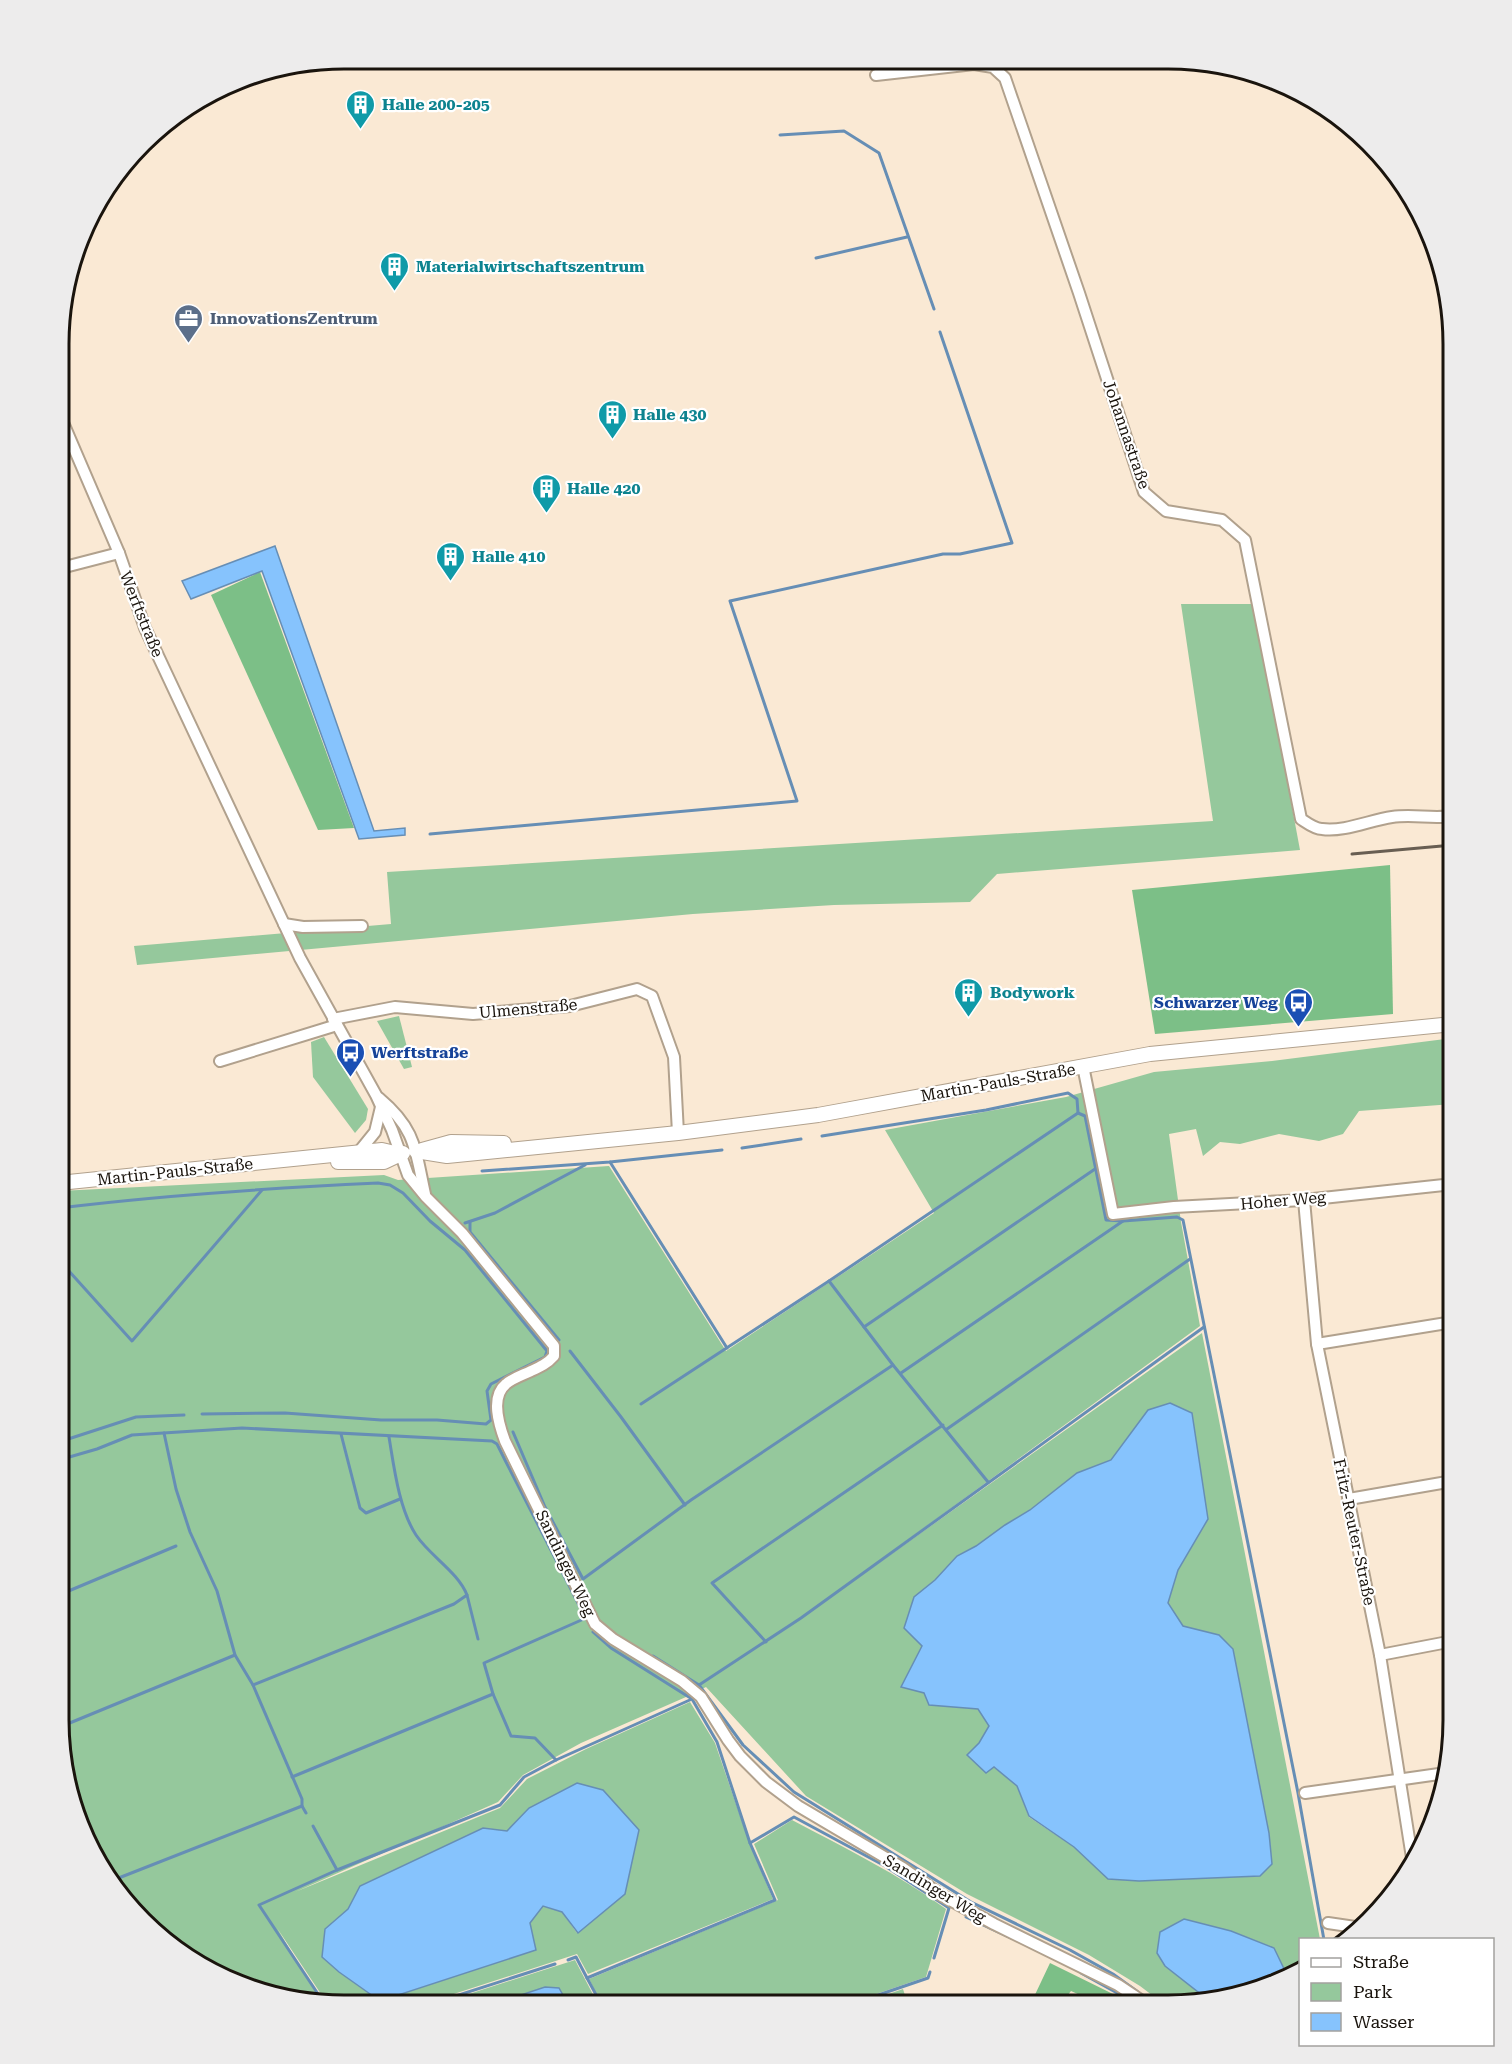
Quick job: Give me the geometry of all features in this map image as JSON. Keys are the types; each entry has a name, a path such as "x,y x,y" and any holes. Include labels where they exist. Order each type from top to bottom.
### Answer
{"street":[{"name":"Johannastraße","path":"876,75 929,69"},
{"name":"Johannastraße","path":"995,69 1005,78 1144,492 1166,511 1222,520 1245,540 1301,819 1321,830 1365,825 1391,817 1420,815 1429,818 1443,817"},
{"name":"Werftstraße","path":"69,437 119,553 146,628 284,924 376,1095 392,1130 399,1154"},
{"path":"69,566 119,553"},
{"path":"284,924 303,927 362,926"},
{"name":"Ulmenstraße","path":"220,1061 335,1022 395,1007 473,1014 570,1006 637,989 652,996 674,1057 678,1133"},
{"name":"Martin-Pauls-Straße","path":"291,1160 378,1163 399,1154 416,1151 447,1156 678,1133 818,1115 1150,1054 1443,1025"},
{"name":"Hoher Weg","path":"1083,1066 1113,1214 1174,1207 1304,1200 1443,1185"},
{"name":"Werftstraße","path":"376,1095 394,1110 408,1128 416,1151"},
{"path":"358,1153 375,1132 381,1106"},
{"name":"Martin-Pauls-Straße","path":"69,1182 382,1150 399,1154"},
{"path":"416,1151 426,1197"},
{"name":"Sandinger Weg","path":"399,1154 408,1175 426,1197 462,1233 554,1346 554,1356 548,1363 507,1383 500,1390 497,1398 499,1422 505,1441 595,1624 613,1639 682,1681 701,1696 740,1756 766,1782 798,1806 903,1868 941,1895 994,1924 1118,1985 1132,1995"},
{"name":"Fritz-Reuter-Straße","path":"1304,1200 1317,1344 1380,1655 1411,1849"},
{"path":"1317,1344 1443,1324"},
{"path":"1349,1499 1443,1483"},
{"path":"1380,1655 1443,1643"},
{"path":"1305,1793 1438,1774"},
{"path":"1328,1923 1350,1926"}],"green space":[{"path":"260,572 354,828 318,830 211,595"},
{"path":"1181,604 1254,604 1300,850 997,874 970,902 834,905 693,914 137,965 134,946 391,924 387,872 1213,821"},
{"path":"1390,865 1393,1014 1155,1034 1132,890"},
{"path":"399,1016 412,1067 404,1069 377,1021"},
{"path":"324,1037 368,1109 366,1120 355,1133 313,1077 311,1042"},
{"path":"1443,1039 1443,1105 1359,1111 1343,1134 1319,1141 1279,1134 1240,1144 1220,1142 1203,1156 1196,1129 1169,1134 1181,1222 1200,1326 779,1634 1202,1333 1320,1938 1299,1938 1299,1962 1284,1969 1274,1948 1231,1931 1184,1919 1202,1993 1152,1995 1089,1955 967,1894 806,1796 706,1687 581,1743 523,1775 498,1802 295,1892 500,1808 527,1779 586,1749 690,1702 715,1743 749,1842 773,1899 588,1974 577,1954 451,1995 398,1995 535,1950 530,1923 543,1906 562,1912 577,1933 529,1808 507,1831 483,1828 360,1886 348,1909 325,1929 322,1957 372,1995 321,1994 277,1928 316,1993 273,1986 239,1974 191,1949 149,1915 137,1901 115,1873 97,1842 78,1791 71,1756 69,1720 69,1191 384,1175 398,1180 609,1166 726,1351 934,1213 885,1130 1066,1097 1154,1072 1272,1061","holes":["1148,1410 1208,1519 1178,1570 1167,1603 1183,1626 1219,1635 1233,1649 1269,1833 1272,1864 1260,1876 1139,1881 1108,1879 1074,1847 1029,1817 1017,1786 994,1767 967,1755 979,1743 989,1726 978,1709 930,1705 924,1693 902,1687 922,1646 914,1598 957,1556 1030,1510 1077,1473 1111,1460"]},
{"path":"792,1820 890,1873 946,1909 926,1977 873,1995 597,1995 589,1979 778,1900 754,1844"},
{"path":"575,1960 593,1995 563,1995 559,1988 545,1987 521,1995 466,1995"},
{"path":"1050,1963 1115,1995 1080,1995 1071,1991 1068,1995 1035,1995"},
{"path":"903,1989 905,1995 886,1995"}],"water":[{"path":"275,546 374,831 405,828 405,835 359,839 262,571 191,599 182,581"},
{"path":"1170,1403 1192,1413 1208,1519 1178,1570 1168,1603 1183,1626 1219,1635 1233,1649 1269,1833 1272,1864 1260,1876 1139,1881 1108,1879 1074,1847 1029,1816 1017,1786 994,1767 986,1773 967,1755 979,1743 989,1726 978,1709 929,1705 924,1693 901,1687 922,1646 904,1628 914,1597 935,1580 957,1556 1030,1510 1077,1473 1111,1460 1148,1410"},
{"path":"577,1783 603,1790 639,1830 625,1894 578,1933 562,1912 543,1906 530,1923 536,1950 398,1995 372,1995 322,1957 325,1929 348,1909 360,1886 483,1828 507,1831 529,1808"},
{"path":"1184,1919 1231,1931 1274,1948 1284,1969 1239,1986 1200,1993 1165,1966 1157,1953 1160,1932"},
{"path":"545,1987 559,1988 563,1995 521,1995"}],"waterway":[{"path":"780,135 844,131 879,153 934,309"},
{"path":"816,258 907,237"},
{"path":"430,834 797,801 730,601 943,554 960,554 1012,543 940,332"},
{"path":"641,1404 829,1281 1078,1113 1077,1099 1068,1093 986,1110 822,1136"},
{"path":"1078,1113 1085,1116 1106,1220 1177,1217 1183,1220 1298,1793 1324,1938"},
{"path":"742,1148 801,1139"},
{"path":"482,1171 610,1162 722,1150"},
{"path":"610,1162 727,1348"},
{"path":"465,1223 495,1213 585,1165"},
{"path":"864,1327 1095,1169"},
{"path":"69,1207 258,1190 378,1183 390,1185 403,1193 430,1221 465,1250 547,1351 545,1357 491,1384 487,1391 491,1420 486,1424 285,1413 202,1414"},
{"path":"69,1271 132,1341 262,1190"},
{"path":"901,1373 1123,1221"},
{"path":"470,1222 470,1232 559,1340"},
{"path":"947,1429 1190,1259"},
{"path":"829,1281 893,1365 988,1482"},
{"path":"699,1685 801,1618 1204,1327"},
{"path":"570,1351 685,1505"},
{"path":"513,1432 545,1507 583,1579 691,1500 893,1365"},
{"path":"69,1439 136,1417 184,1415"},
{"path":"766,1642 712,1583 943,1425"},
{"path":"69,1457 132,1435 242,1428 492,1441 497,1444 580,1607"},
{"path":"164,1433 176,1489 190,1532 217,1591 235,1655 253,1685 306,1813"},
{"path":"341,1434 360,1508 366,1513 400,1499"},
{"path":"253,1685 454,1604 467,1595 451,1571 422,1543 410,1525 398,1488 389,1437"},
{"path":"69,1591 176,1546"},
{"path":"467,1595 478,1639"},
{"path":"556,1760 535,1738 511,1736 493,1694 484,1663 586,1618"},
{"path":"593,1632 611,1648 692,1699 717,1742 750,1843"},
{"path":"69,1723 235,1655"},
{"path":"653,1656 699,1685 743,1745 794,1792 971,1902 1070,1950 1113,1974 1138,1992"},
{"path":"292,1777 493,1694"},
{"path":"318,1994 259,1905 337,1870 500,1805 524,1777 556,1760 692,1699"},
{"path":"119,1878 302,1806"},
{"path":"596,1995 587,1978 775,1900 750,1843 794,1817 885,1866 949,1908 934,1958"},
{"path":"313,1826 337,1870"},
{"path":"966,1917 1011,1938"},
{"path":"568,1960 576,1957 587,1978"},
{"path":"459,1995 555,1964"},
{"path":"878,1995 928,1978 930,1972"},
{"path":"1081,1973 1120,1995"}],"railway":[{"path":"1352,854 1443,846"}],"place":[{"name":"Halle 200-205","path":"361,130"},
{"name":"Materialwirtschaftszentrum","path":"395,292"},
{"name":"InnovationsZentrum","path":"189,344"},
{"name":"Halle 430","path":"612,440"},
{"name":"Halle 420","path":"546,514"},
{"name":"Halle 410","path":"451,582"},
{"name":"Bodywork","path":"969,1018"},
{"name":"Schwarzer Weg","path":"1299,1028"},
{"name":"Werftstraße","path":"350,1078"}]}
